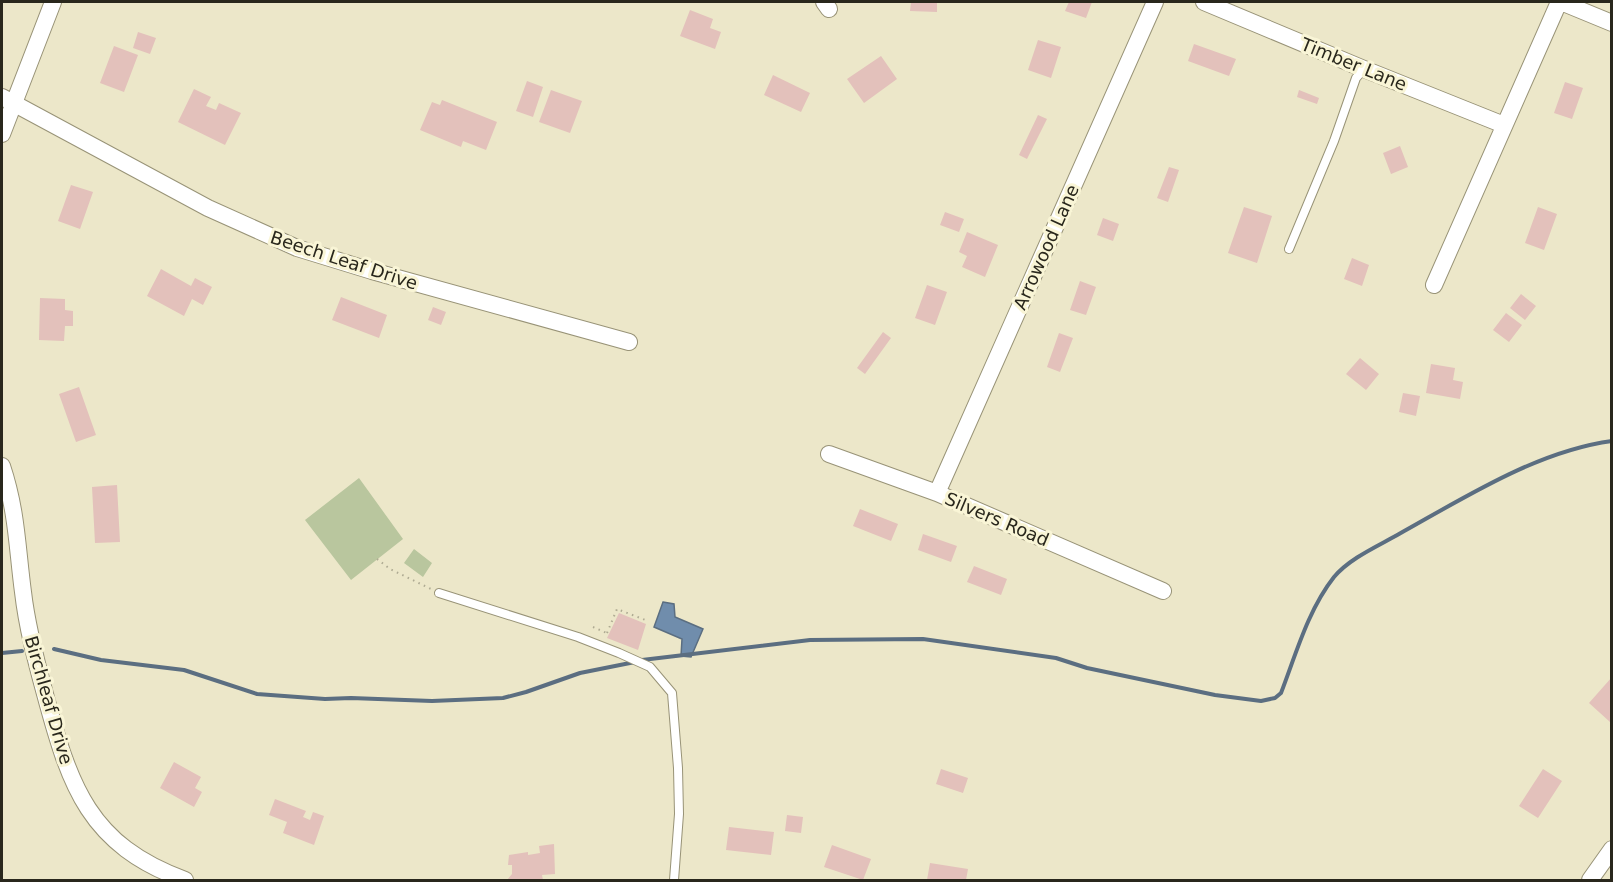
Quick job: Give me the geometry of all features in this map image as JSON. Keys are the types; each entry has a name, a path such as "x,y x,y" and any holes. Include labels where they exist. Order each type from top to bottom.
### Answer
{"street":[{"path":"2,134 7,100 53,2"},
{"name":"Arrowood Lane","path":"937,493 1155,2"},
{"name":"Timber Lane","path":"1204,2 1504,125"},
{"path":"1434,285 1560,2 1611,23"},
{"name":"Beech Leaf Drive","path":"7,100 213,211 297,248 628,342"},
{"name":"Silvers Road","path":"829,454 937,493 1163,591"},
{"name":"Birchleaf Drive","path":"2,466 14,505 23,592 32,643 59,742 73,782 88,810 106,832 133,856 176,879"},
{"path":"1590,880 1611,849"}],"lane":[{"path":"1289,249 1334,141 1356,78 1364,69"},
{"path":"439,593 578,637 619,653 650,667 672,693 679,814 674,880"}],"path":[{"path":"377,559 390,569 439,593"},
{"path":"593,627 608,634 617,609 648,621"}],"green space":[{"path":"359,478 403,539 351,580 305,520"},
{"path":"414,549 432,563 423,577 404,563"}],"water":[{"path":"663,602 674,604 675,617 703,629 691,657 681,656 682,639 654,627"}],"building":[{"path":"911,2 937,2 937,12 910,11"},
{"path":"1069,2 1092,2 1086,18 1065,11"},
{"path":"690,10 713,19 710,28 721,32 715,49 680,36"},
{"path":"138,32 156,38 150,54 133,48"},
{"path":"1038,40 1061,47 1051,78 1028,70"},
{"path":"1194,44 1236,59 1229,76 1188,61"},
{"path":"114,46 138,55 124,92 100,83"},
{"path":"881,56 897,79 864,103 847,79"},
{"path":"773,75 810,93 801,112 764,95"},
{"path":"527,81 543,87 533,117 516,111"},
{"path":"1565,82 1583,88 1572,119 1554,113"},
{"path":"194,89 211,97 206,106 216,110 219,103 241,113 225,145 178,122"},
{"path":"551,90 582,101 570,133 539,122"},
{"path":"1299,90 1319,98 1317,104 1297,97"},
{"path":"442,100 497,122 486,150 463,141 461,147 420,130 432,102 440,105"},
{"path":"1038,115 1047,119 1027,159 1019,155"},
{"path":"1400,146 1408,167 1391,174 1383,153"},
{"path":"1169,167 1179,170 1168,202 1157,198"},
{"path":"71,185 93,192 80,229 58,221"},
{"path":"1244,207 1272,216 1257,263 1228,253"},
{"path":"1538,207 1557,214 1544,250 1525,243"},
{"path":"945,212 964,219 959,232 940,225"},
{"path":"1103,218 1119,224 1113,241 1097,235"},
{"path":"967,232 998,245 985,277 962,267 967,256 959,252"},
{"path":"1352,258 1369,265 1362,286 1344,279"},
{"path":"161,269 191,286 195,278 212,287 203,305 192,299 184,316 147,296"},
{"path":"1080,281 1096,287 1086,315 1070,310"},
{"path":"927,285 947,292 935,325 915,318"},
{"path":"1521,294 1536,306 1525,320 1510,308"},
{"path":"341,297 387,315 379,338 332,320"},
{"path":"40,298 65,299 65,310 73,311 73,326 65,326 64,341 39,340"},
{"path":"433,307 446,312 441,325 428,320"},
{"path":"1506,313 1522,325 1509,342 1493,330"},
{"path":"883,332 891,338 865,374 857,368"},
{"path":"1059,333 1073,338 1060,372 1047,367"},
{"path":"1360,358 1379,374 1366,390 1346,374"},
{"path":"1431,364 1455,368 1453,380 1463,382 1460,399 1426,393"},
{"path":"79,387 96,435 76,442 59,394"},
{"path":"1403,393 1420,396 1416,416 1399,412"},
{"path":"117,485 120,542 95,543 92,487"},
{"path":"860,509 898,524 891,541 853,526"},
{"path":"923,534 957,546 951,562 918,550"},
{"path":"974,566 1007,579 1001,595 967,582"},
{"path":"619,613 646,624 638,650 607,638"},
{"path":"1612,677 1612,719 1610,722 1589,703"},
{"path":"174,762 201,777 195,788 202,792 194,807 160,788"},
{"path":"941,769 968,778 963,793 936,784"},
{"path":"1543,769 1562,781 1538,818 1519,806"},
{"path":"275,799 306,811 303,817 310,820 313,812 324,816 314,845 283,833 287,822 269,815"},
{"path":"787,815 803,817 801,833 785,831"},
{"path":"729,827 774,832 771,855 726,850"},
{"path":"554,844 555,874 542,875 543,880 507,880 512,874 512,865 508,865 509,855 540,853 539,846"},
{"path":"832,845 871,859 863,880 824,867"},
{"path":"930,863 968,869 966,880 927,880"}],"waterway":[{"path":"642,660 810,640 923,639 1056,658 1087,668 1215,695 1261,701 1275,698 1281,693 1303,633 1317,604 1334,577 1348,564 1475,491 1529,465 1584,446 1612,441"},
{"path":"54,649 101,660 184,670 257,694 325,699 432,701 503,698 580,673 635,662"},
{"path":"2,653 22,651"}]}
